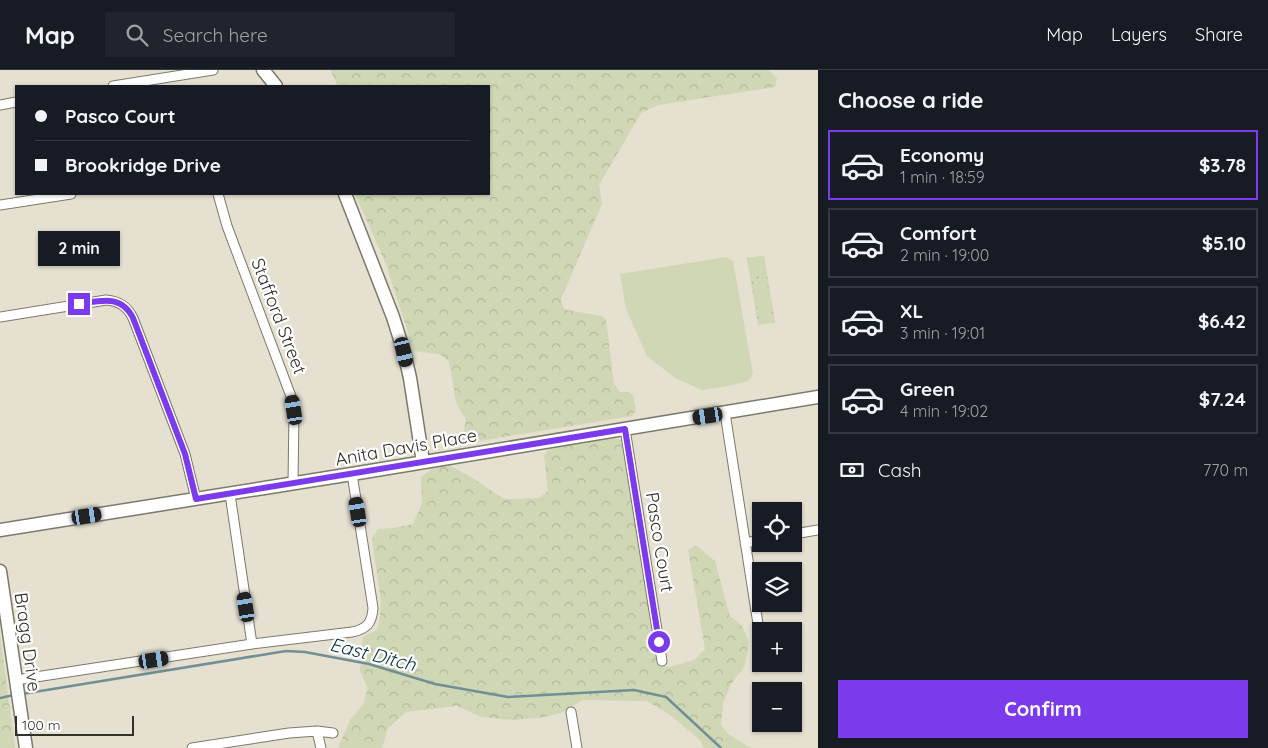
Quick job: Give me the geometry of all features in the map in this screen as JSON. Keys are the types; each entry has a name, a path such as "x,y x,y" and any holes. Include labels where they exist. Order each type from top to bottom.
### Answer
{"street":[{"path":"119,85 213,70"},
{"path":"263,70 275,85"},
{"path":"0,105 15,102"},
{"path":"0,205 65,195"},
{"name":"Stafford Street","path":"218,195 227,226 292,400 294,410 293,483"},
{"path":"345,195 393,317 404,352 423,462"},
{"path":"0,317 106,300 120,303 130,311 185,454 196,499"},
{"name":"Anita Davis Place","path":"0,530 818,397"},
{"path":"725,413 758,622"},
{"name":"Pasco Court","path":"625,429 662,661"},
{"path":"16,684 252,644 358,630 367,626 372,615 372,608 352,474"},
{"path":"230,494 252,644"},
{"path":"802,533 818,530"},
{"path":"745,543 752,542"},
{"name":"Bragg Drive","path":"0,571 26,748"},
{"path":"571,712 577,748"},
{"path":"192,748 317,731 333,733"},
{"path":"317,731 321,748"}],"green space":[{"path":"330,70 768,70 777,78 775,87 658,105 641,113 599,185 602,204 561,299 563,307 567,310 602,316 606,320 614,384 620,392 628,392 633,395 636,410 632,416 461,444 466,420 456,402 449,361 439,354 414,351 386,264 355,195 490,195 490,85 338,85"},
{"path":"762,256 765,273 752,275 749,258"},
{"path":"764,256 775,322 758,325 747,258"},
{"path":"726,257 733,261 753,374 748,381 702,390 675,378 647,356 626,309 620,274"},
{"path":"766,278 773,322 760,324 753,280"},
{"path":"614,438 622,440 624,444 660,665 670,667 694,660 705,649 688,550 696,545 715,561 730,616 742,626 749,642 745,665 730,686 723,704 721,725 728,734 751,748 704,748 700,740 672,716 647,701 583,700 561,713 545,717 514,720 481,717 457,706 406,712 388,728 382,748 338,748 350,720 363,705 368,688 360,671 363,637 377,630 380,619 381,600 372,539 378,529 413,524 422,504 421,477 434,467 451,466 504,499 539,498 548,491 544,455 550,448"},
{"path":"0,634 15,748 0,748"}],"waterway":[{"name":"East Ditch","path":"22,694 286,651 305,652 369,664 435,684 508,697 634,690 666,697 721,748"},
{"name":"East Ditch","path":"0,698 14,695"}],"route":[{"path":"79,304 106,300 120,303 130,311 185,454 196,499 625,429 659,642"}]}
